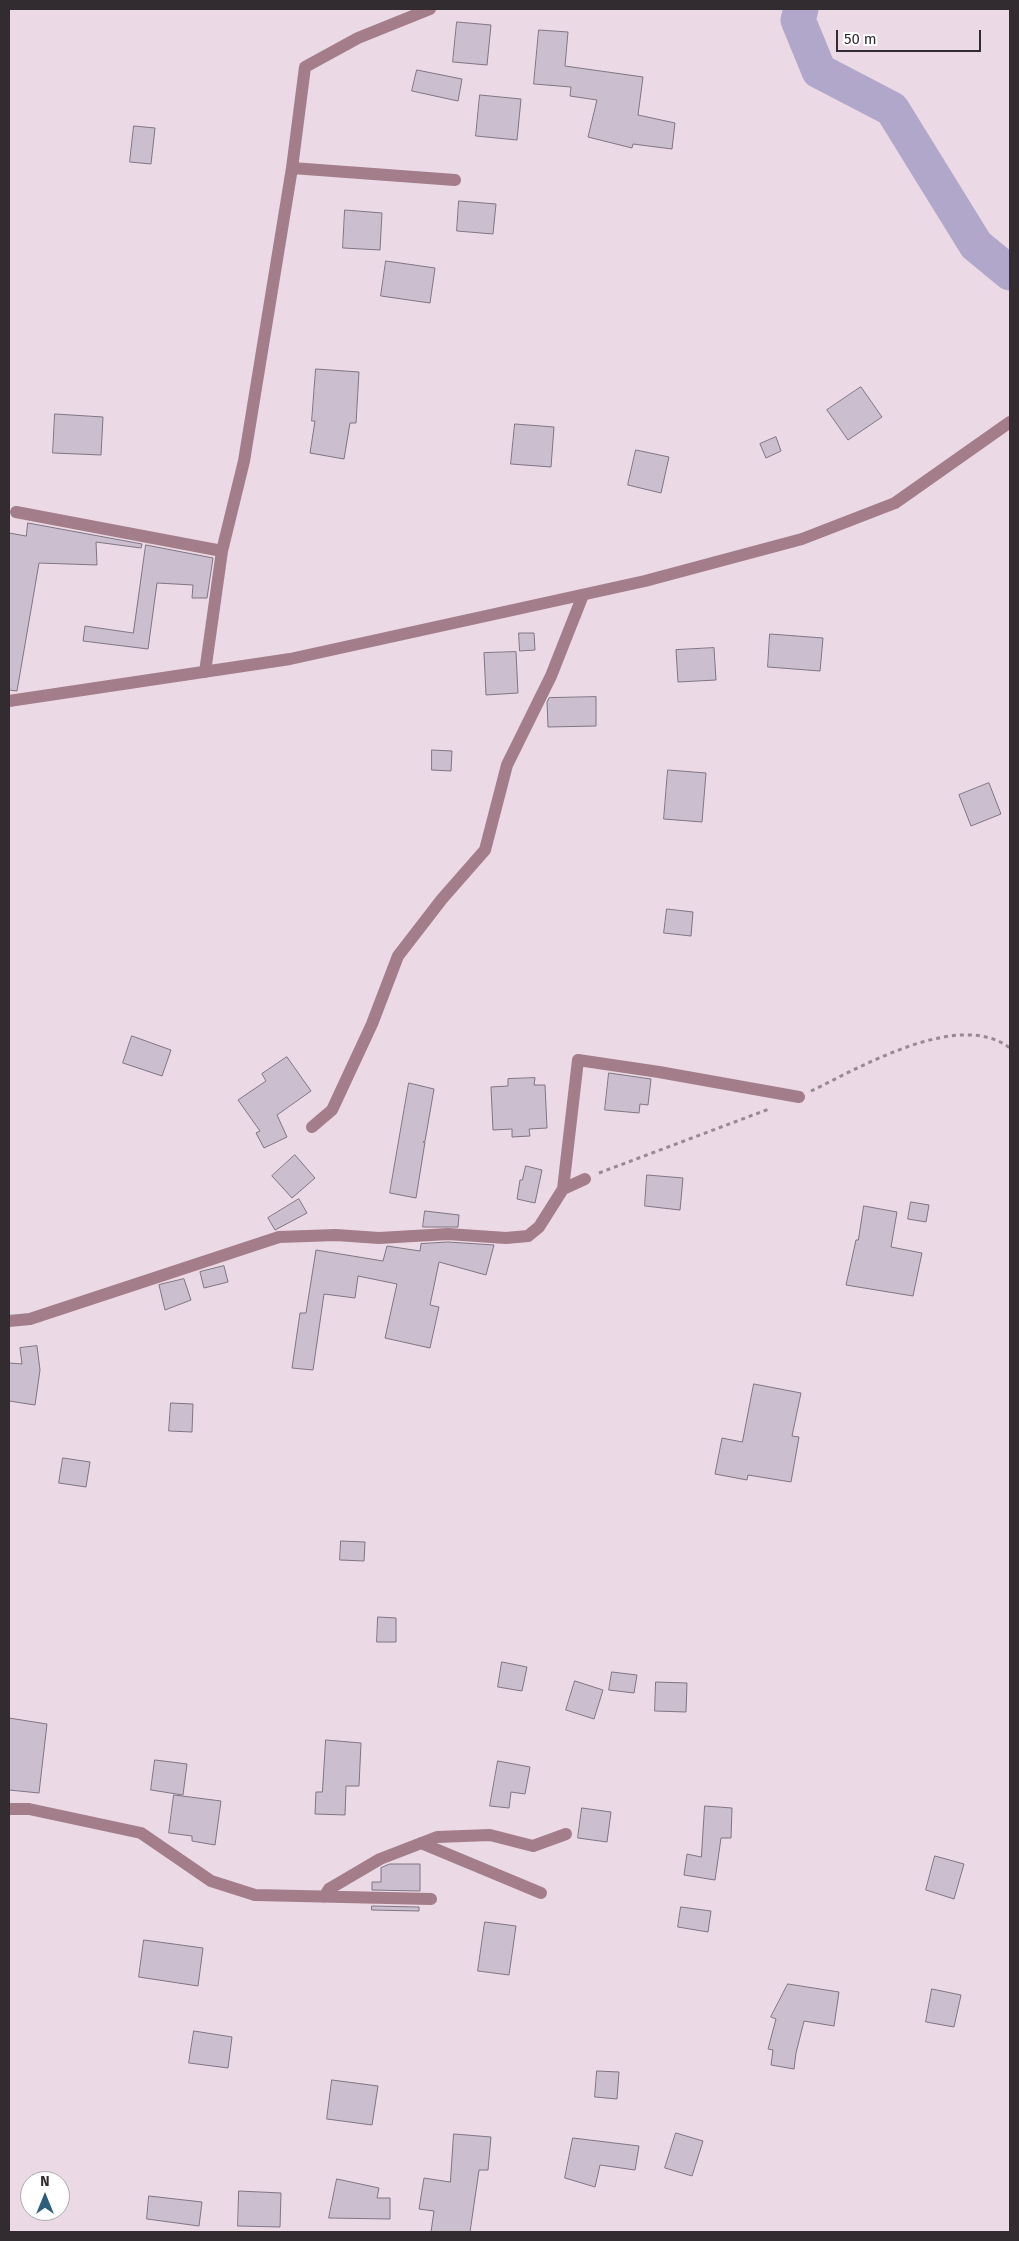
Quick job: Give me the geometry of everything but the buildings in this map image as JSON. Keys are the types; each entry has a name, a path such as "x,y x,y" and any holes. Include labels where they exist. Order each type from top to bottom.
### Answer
{"street":[{"path":"204,672 222,551 244,461 292,168 305,67 358,38 430,9"},
{"path":"292,168 455,180"},
{"path":"9,701 290,659 645,581 802,540 895,503 1010,422"},
{"path":"16,512 222,551"},
{"path":"312,1127 332,1110 372,1024 398,956 442,900 485,850 507,765 551,676 583,595"},
{"path":"9,1321 30,1319 280,1237 336,1235 378,1238 448,1234 506,1238 528,1236 539,1227 563,1190 578,1060 659,1072 799,1097"},
{"path":"563,1190 584,1179"},
{"path":"9,1808 29,1809 141,1833 211,1881 255,1895 431,1899"},
{"path":"324,1897 329,1889 380,1859 437,1837 490,1835 533,1846 566,1834"},
{"path":"421,1843 541,1894"}],"waterway":[{"path":"801,9 798,20 819,71 892,109 976,245 1010,273"}]}
